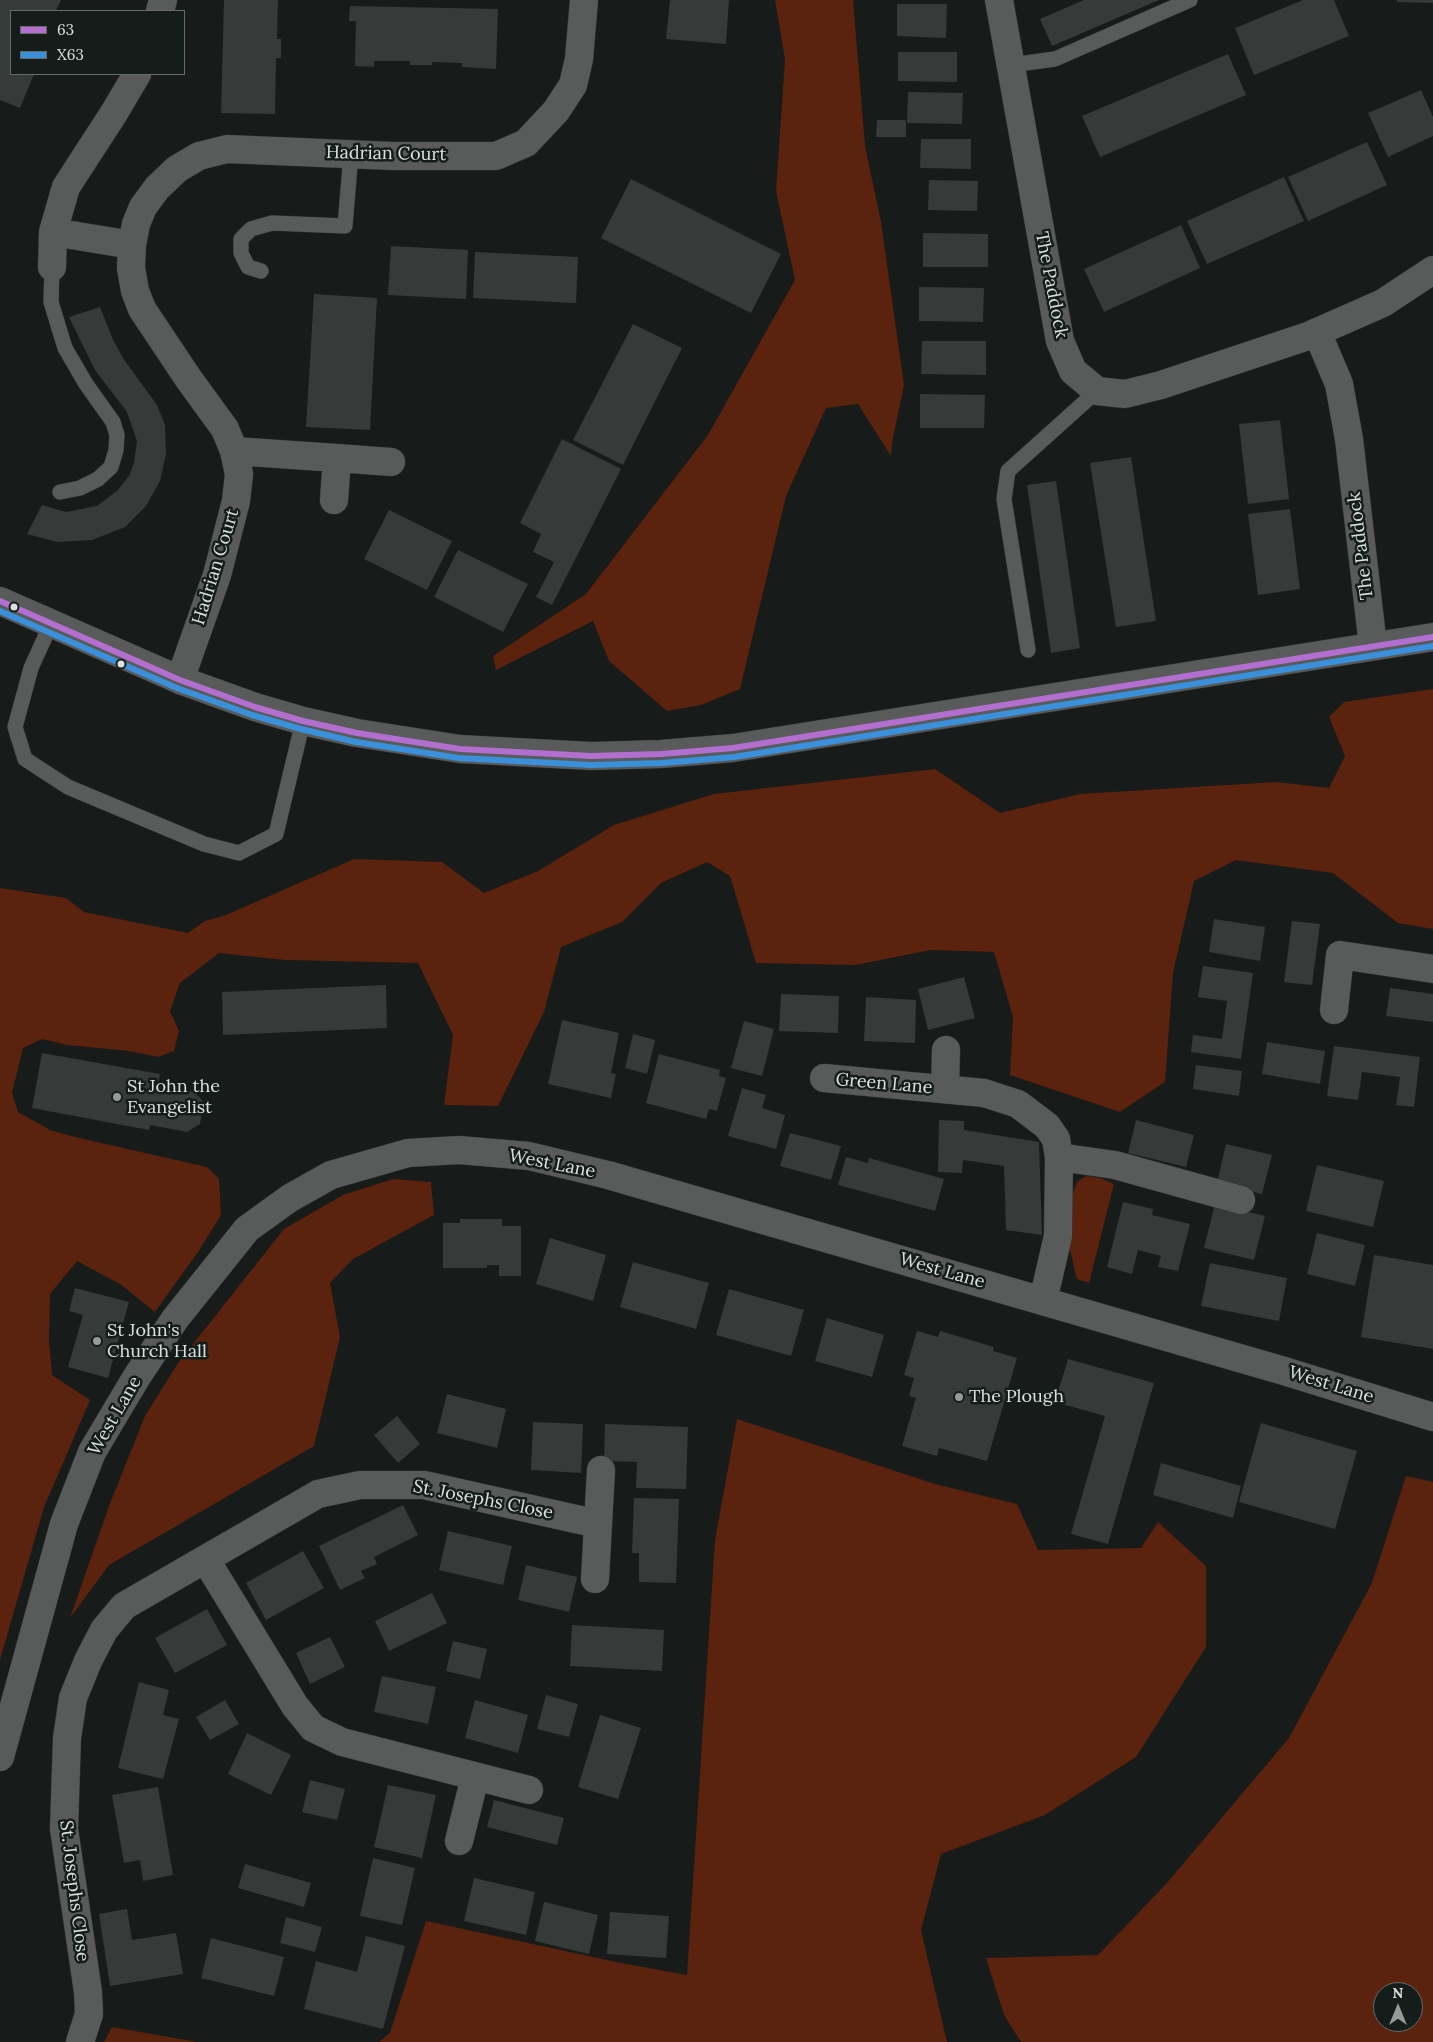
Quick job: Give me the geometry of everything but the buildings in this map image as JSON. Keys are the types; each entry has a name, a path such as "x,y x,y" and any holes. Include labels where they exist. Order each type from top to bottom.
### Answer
{"street":[{"name":"Hadrian Court","path":"180,680 216,575 236,501 239,474 234,451 225,429 188,378 142,308 135,291 131,268 132,245 136,224 143,207 157,188 176,169 199,156 227,149 351,154 496,156 526,143 556,111 573,85 580,59 584,0"},
{"name":"The Paddock","path":"999,0 1060,341 1073,371 1097,391"},
{"path":"52,266 53,232 66,187 136,75"},
{"path":"53,232 132,245"},
{"path":"1097,391 1125,394 1152,387 1317,332 1383,303 1433,270"},
{"name":"The Paddock","path":"1317,332 1339,384 1343,402 1373,646"},
{"path":"234,451 391,462"},
{"path":"334,500 337,458"},
{"path":"0,601 180,680 254,707 304,721 357,733 460,749 591,756 661,754 733,748 1433,637"},
{"path":"1334,1010 1340,955 1433,969"},
{"name":"Green Lane","path":"945,1089 946,1050"},
{"name":"Green Lane","path":"824,1078 984,1093 1018,1104 1047,1126 1056,1140 1059,1157 1058,1236 1043,1301"},
{"name":"West Lane","path":"0,1757 64,1524 97,1444 136,1378 175,1319 247,1229 290,1198 331,1174 408,1153 459,1150 528,1156 608,1174 1284,1371 1433,1417"},
{"path":"1059,1157 1115,1165 1241,1200"},
{"path":"595,1578 601,1470"},
{"name":"St. Josephs Close","path":"80,2042 89,2014 64,1829 67,1738 73,1698 88,1661 104,1630 124,1606 318,1494 360,1485 424,1485 598,1524"},
{"path":"206,1560 295,1706 313,1728 342,1742 529,1790"},
{"path":"459,1841 475,1777"}],"lane":[{"path":"1011,65 1055,59 1190,0"},
{"path":"260,271 248,267 241,253 241,239 251,229 272,223 345,226 351,154"},
{"path":"52,266 51,302 65,348 86,384 113,422 117,435 116,450 111,467 98,479 80,488 60,492"},
{"path":"1028,650 1004,499 1008,471 1097,391"},
{"path":"51,624 31,668 15,727 25,758 68,787 204,844 239,853 276,834 304,721"}],"shaded area":[{"path":"775,0 853,0 865,146 881,222 904,385 891,456 858,404 826,408 786,496 740,689 701,705 667,711 609,661 593,621 496,670 493,656 586,594 708,435 795,280 776,191 785,59"},
{"path":"1433,689 1433,929 1398,923 1333,873 1236,860 1194,881 1173,973 1165,1082 1120,1112 1010,1075 1013,1017 994,952 931,950 855,965 756,963 730,876 707,862 661,883 622,922 561,947 544,1012 498,1106 444,1105 453,1035 418,963 285,960 219,953 180,983 170,1011 179,1031 174,1051 158,1057 129,1051 67,1045 42,1039 23,1048 12,1093 18,1112 50,1130 207,1167 219,1179 221,1215 198,1252 155,1312 120,1284 77,1261 50,1294 49,1340 52,1375 90,1400 44,1507 0,1660 0,888 66,898 84,912 188,933 205,921 226,915 354,859 442,862 484,893 538,871 614,825 714,794 935,769 1000,813 1080,794 1276,782 1329,788 1345,756 1329,717 1344,702"},
{"path":"1086,1176 1100,1178 1114,1184 1089,1283 1077,1279 1069,1246 1069,1225 1073,1193 1077,1182"},
{"path":"393,1179 431,1182 434,1215 353,1259 330,1283 340,1337 314,1446 109,1565 70,1618 109,1506 145,1416 178,1363 284,1229 343,1195"},
{"path":"737,1419 935,1484 1017,1504 1038,1550 1141,1548 1158,1522 1206,1566 1206,1647 1136,1757 1045,1815 941,1854 921,1930 947,2042 379,2042 390,2033 426,1921 621,1963 687,1975 715,1540"},
{"path":"1406,1476 1433,1482 1433,2042 1021,2042 1004,2015 986,1958 1098,1955 1166,1884 1289,1738 1372,1583"},
{"path":"112,2027 197,2042 104,2042"}],"transit line":[{"name":"63","path":"0,601 180,680 255,707 303,721 357,733 460,749 591,756 661,754 733,748 1433,637"},
{"name":"X63","path":"0,611 177,688 252,715 301,729 356,742 459,758 591,765 662,763 734,757 1433,646"}],"place":[{"name":"St John the Evangelist","path":"117,1097"},
{"name":"St John's Church Hall","path":"97,1341"},
{"name":"The Plough","path":"959,1397"}]}
